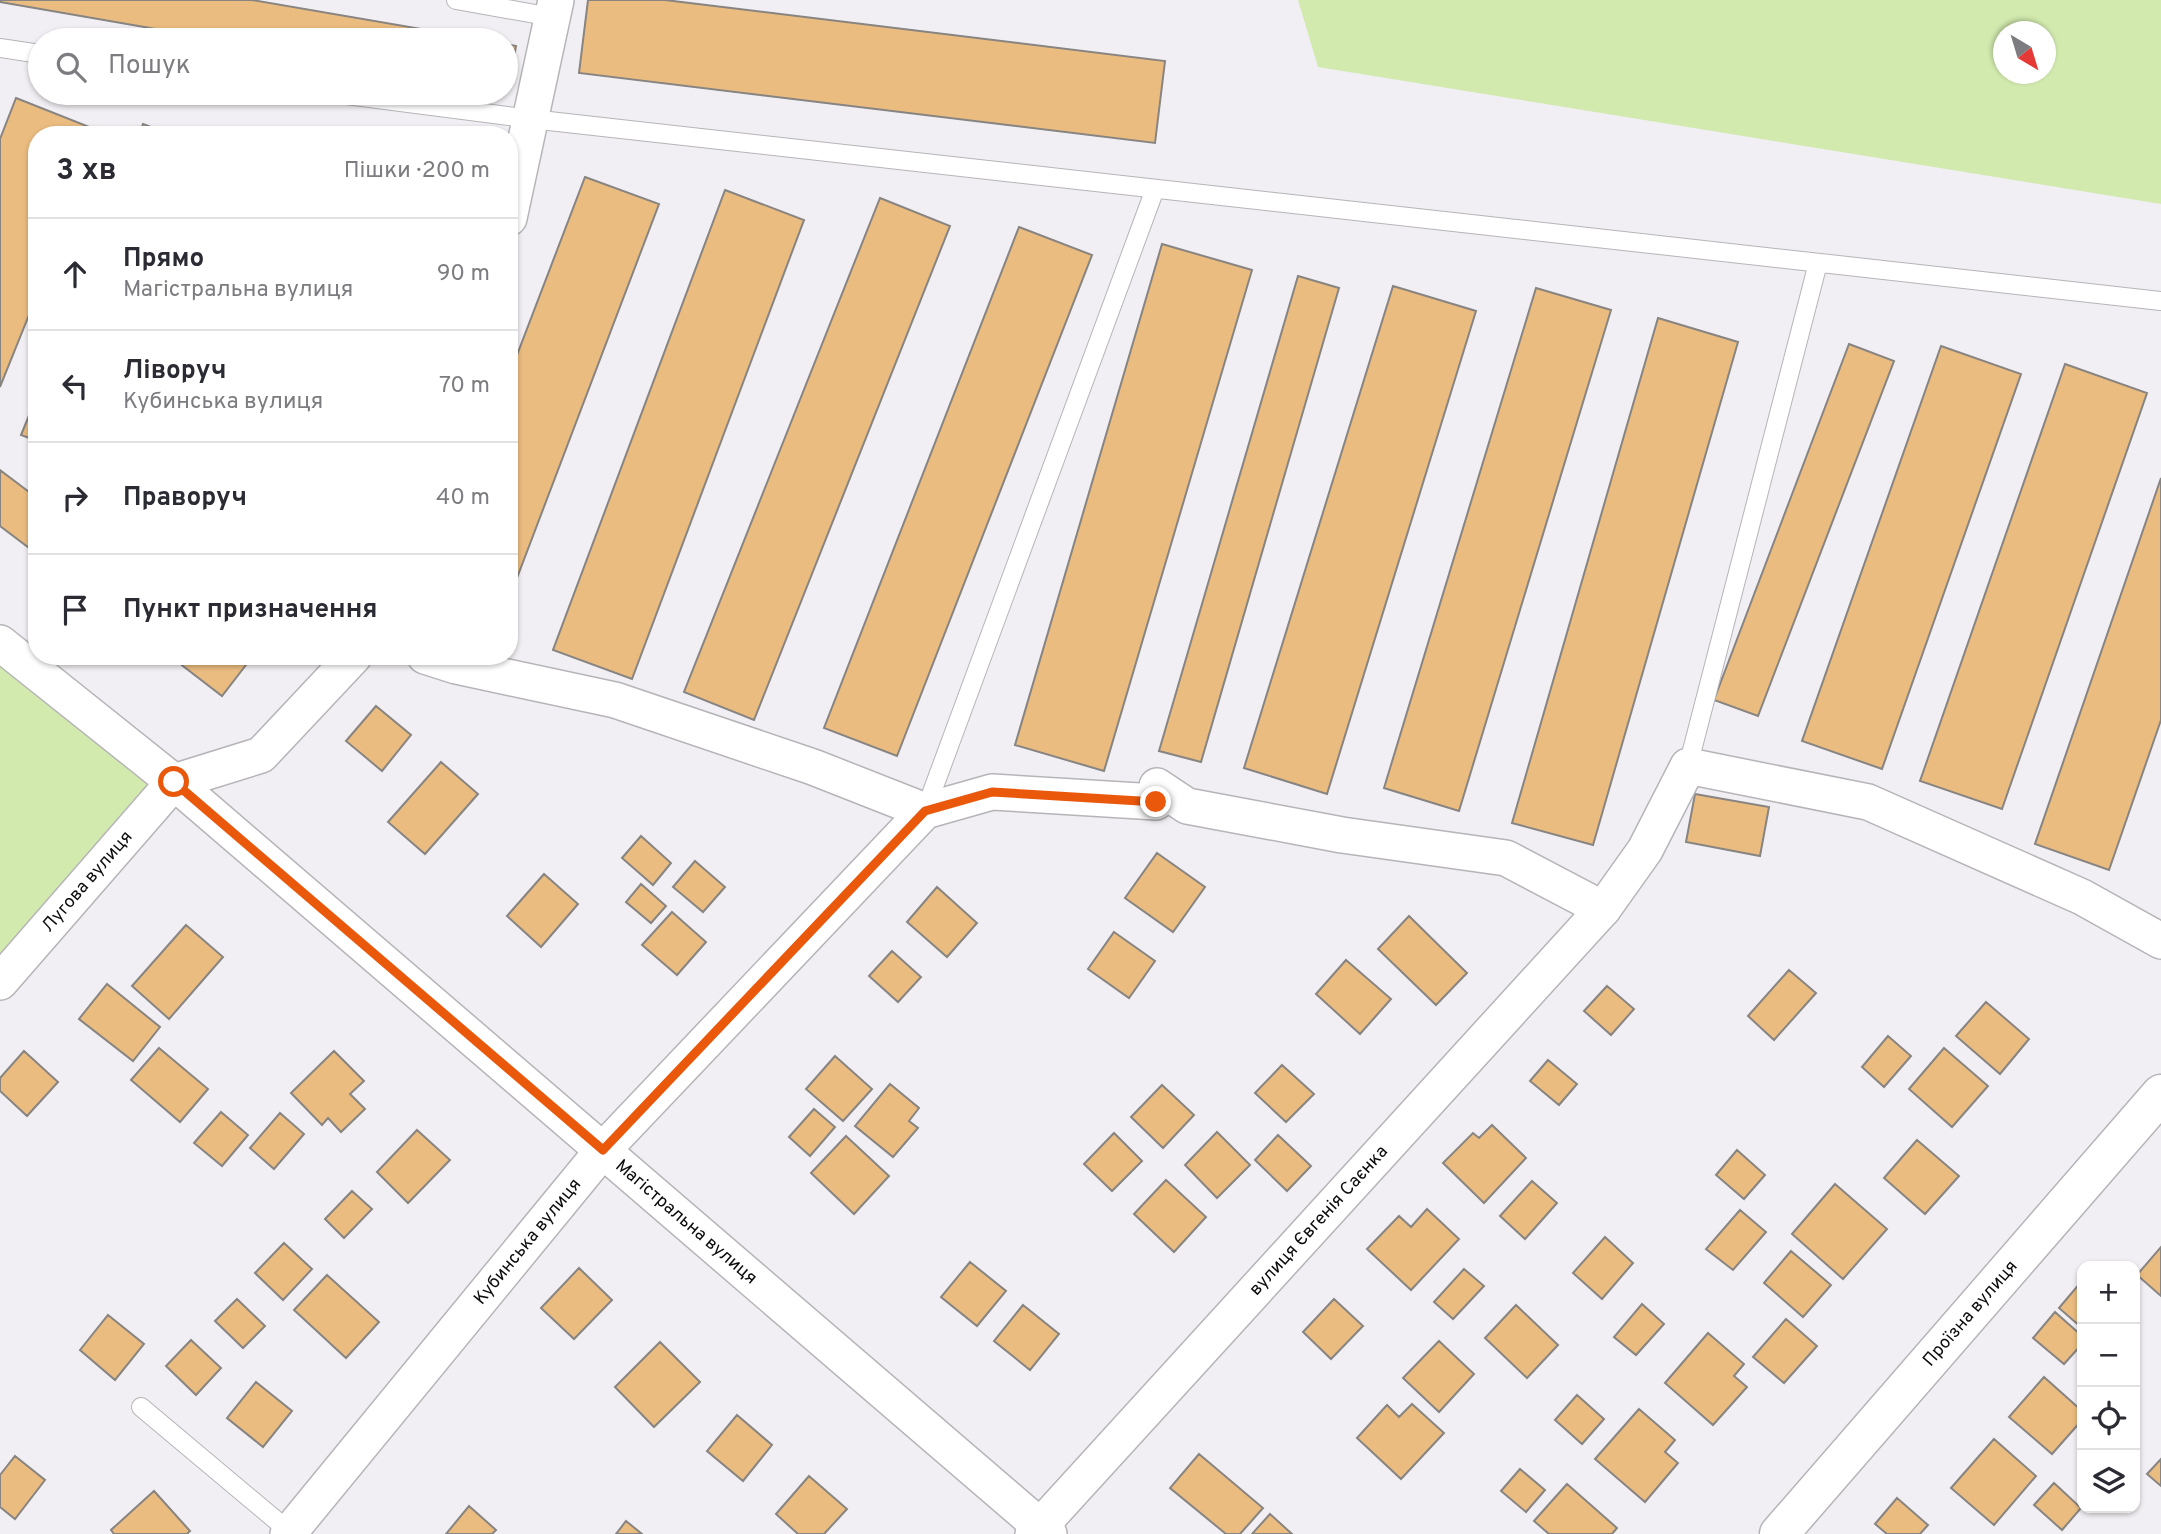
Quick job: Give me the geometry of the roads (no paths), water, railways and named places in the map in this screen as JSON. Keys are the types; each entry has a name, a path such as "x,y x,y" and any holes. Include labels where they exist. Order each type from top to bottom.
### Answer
{"street":[{"path":"518,178 554,8"},
{"name":"Магістральна вулиця","path":"0,643 174,782 1041,1531"},
{"path":"174,782 261,755 346,665"},
{"path":"453,665 615,700 813,767 925,811 992,792 1156,802 1157,786 1187,806 1342,835 1506,858 1603,909"},
{"path":"1688,766 1868,802 2082,897 2161,941"},
{"name":"вулиця Євгенія Саєнка","path":"1041,1531 1603,909 1646,850 1688,766"},
{"name":"Лугова вулиця","path":"0,982 174,782"},
{"name":"Кубинська вулиця","path":"289,1533 603,1150 925,811"},
{"name":"Проїзна вулиця","path":"1779,1534 2161,1094"}],"lane":[{"path":"456,0 554,8"},
{"path":"0,48 28,52"},
{"path":"423,105 2161,301"},
{"path":"925,811 1155,189"},
{"path":"1688,766 1818,263"},
{"path":"141,1407 289,1533"}]}
